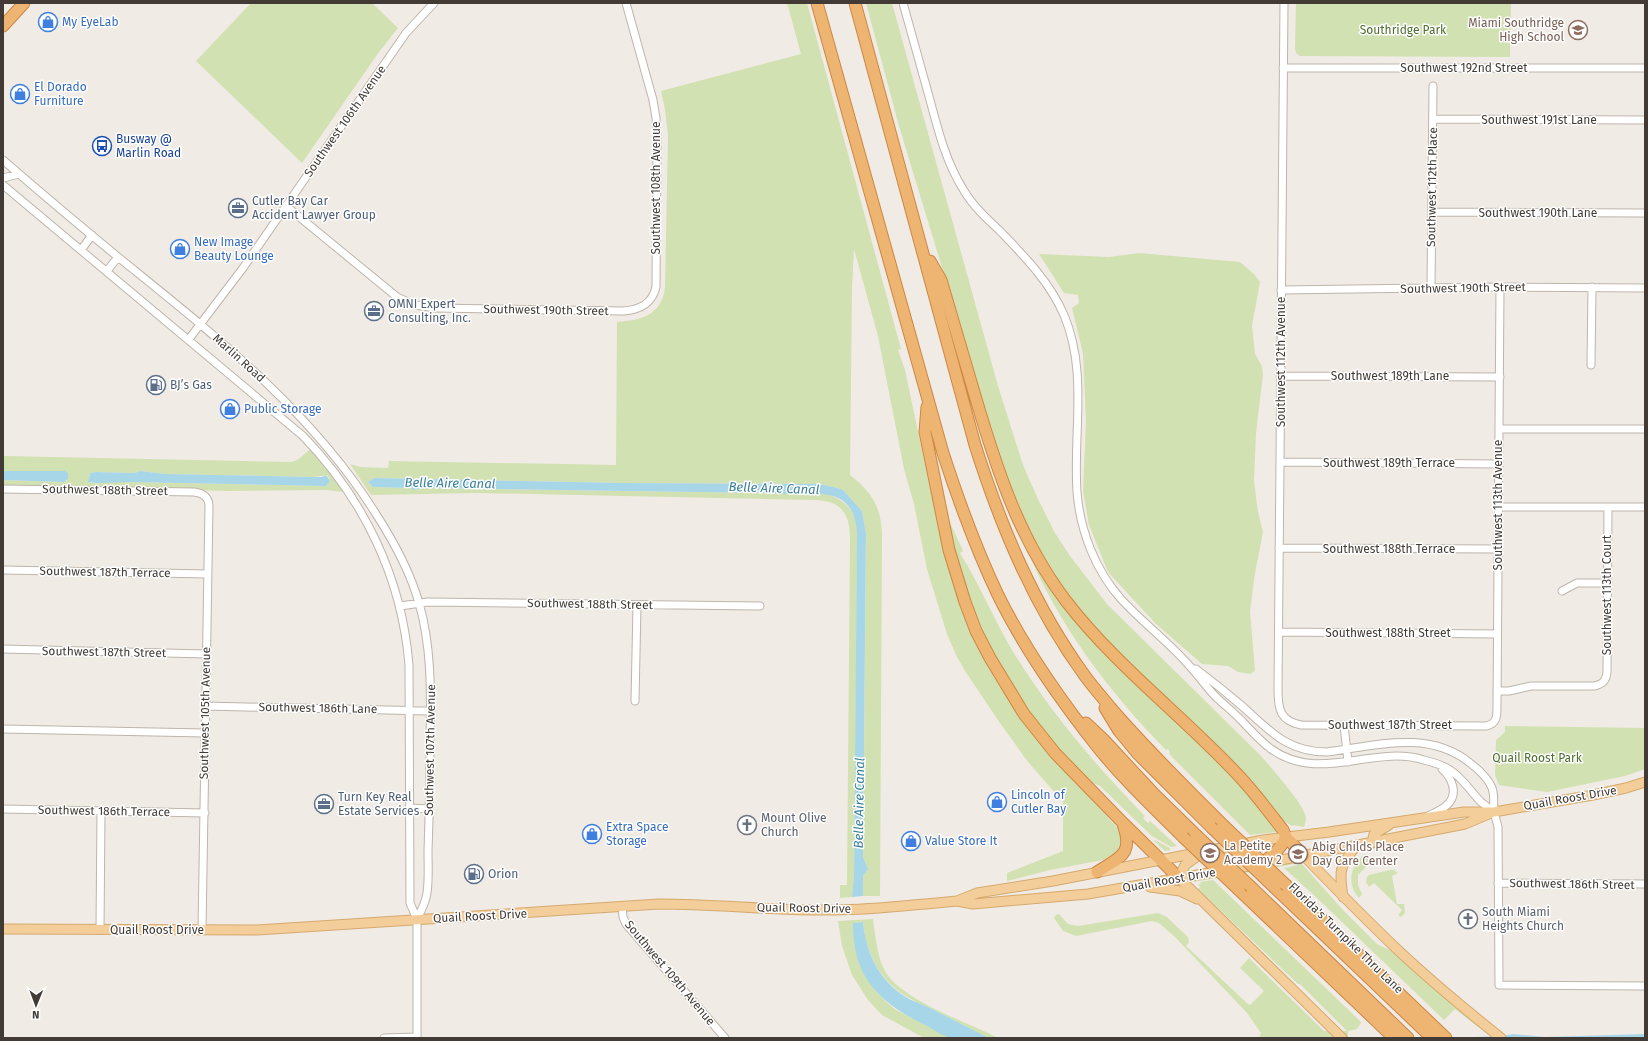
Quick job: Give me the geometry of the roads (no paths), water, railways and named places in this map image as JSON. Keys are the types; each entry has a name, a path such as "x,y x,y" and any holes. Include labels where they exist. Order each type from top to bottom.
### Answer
{"highway":[{"path":"3,26 24,3"},
{"path":"817,3 927,399 957,497 988,573 1023,641 1065,704 1112,764 1183,837 1394,1038"},
{"path":"855,3 975,445 1000,519 1032,589 1057,634 1086,677 1144,746 1223,825 1446,1038"},
{"path":"923,250 941,280 989,443 1009,501 1018,522 1046,572 1065,600 1101,642 1239,775 1283,830 1286,837 1304,856"},
{"path":"927,399 925,432 944,529 957,578 976,631 1004,683 1034,727 1061,759 1179,878"},
{"name":"Florida's Turnpike Thru Lane","path":"1086,677 1118,731 1155,771 1211,827 1432,1038"},
{"path":"1065,704 1104,740 1137,776 1196,835 1408,1038"},
{"path":"1097,872 1119,860 1124,854 1127,841 1123,823"},
{"path":"1260,864 1275,854 1282,846 1286,837"}],"main road":[{"name":"Quail Roost Drive","path":"957,901 977,893 1097,872 1263,840 1464,812 1494,812 1593,795 1626,788 1645,782"},
{"name":"Quail Roost Drive","path":"3,929 268,930 622,906 694,904 780,909 834,910 957,901 973,904 1076,896 1372,843 1465,824 1494,812"},
{"path":"1372,843 1374,834 1393,823"},
{"path":"1343,897 1341,869 1346,858 1356,846"},
{"path":"1207,850 1185,865 1179,878 1342,1038"},
{"path":"1304,856 1343,897 1417,968 1501,1038"},
{"path":"1136,886 1180,891 1203,903"}],"street":[{"name":"Southwest 106th Avenue","path":"189,339 243,268 406,33 434,3"},
{"name":"Southwest 108th Avenue","path":"626,3 653,100 657,129 656,280 654,293 647,303"},
{"path":"904,3 939,130 956,177 962,188 975,205 1047,283 1057,300 1069,329 1076,357 1078,382 1078,497 1082,523 1093,555 1103,574 1120,598 1186,661 1215,696 1265,744 1279,754 1300,762 1319,764 1411,756 1449,769 1470,788 1481,802 1494,812"},
{"name":"Southwest 112th Avenue","path":"1284,3 1278,696 1280,712 1286,720"},
{"name":"Southwest 192nd Street","path":"1283,68 1645,68"},
{"name":"Southwest 112th Place","path":"1431,289 1433,86"},
{"name":"Southwest 191st Lane","path":"1433,119 1645,120"},
{"name":"Marlin Road","path":"3,160 118,257 201,323 261,377 316,433 338,458 363,493 394,543 410,578 419,604"},
{"path":"3,178 19,174"},
{"name":"Marlin Road","path":"3,185 189,339 303,436 337,475 361,510 380,547 400,606"},
{"name":"Southwest 190th Street","path":"286,206 392,294 415,305 436,308 623,311 636,309 647,303"},
{"name":"Southwest 190th Lane","path":"1432,212 1645,213"},
{"path":"81,250 92,235"},
{"path":"107,271 118,257"},
{"name":"Southwest 190th Street","path":"1281,290 1592,287 1645,288"},
{"path":"1591,365 1592,287"},
{"name":"Southwest 113th Avenue","path":"1494,722 1497,714 1500,288"},
{"name":"Southwest 189th Lane","path":"1280,376 1500,377"},
{"path":"1499,429 1645,429"},
{"name":"Southwest 189th Terrace","path":"1280,462 1498,464"},
{"name":"Southwest 188th Street","path":"3,489 194,492 206,496"},
{"name":"Southwest 105th Avenue","path":"202,930 205,813 208,505 206,496"},
{"path":"1498,507 1645,508"},
{"name":"Southwest 113th Court","path":"1497,691 1509,691 1531,686 1594,686 1603,683 1607,672 1608,507"},
{"name":"Southwest 188th Terrace","path":"1279,548 1498,549"},
{"name":"Southwest 187th Terrace","path":"3,570 207,574"},
{"path":"1562,591 1577,583 1608,583"},
{"name":"Southwest 188th Street","path":"400,606 428,602 760,606"},
{"name":"Southwest 107th Avenue","path":"417,1038 417,919 427,894 431,711 428,649 419,604"},
{"path":"635,701 637,605"},
{"name":"Southwest 107th Avenue","path":"400,606 408,655 410,710 410,903 417,919"},
{"name":"Southwest 188th Street","path":"1279,632 1497,634"},
{"name":"Southwest 187th Street","path":"3,650 206,654"},
{"path":"1186,661 1222,688 1272,734 1287,743 1304,750 1327,752 1398,742 1413,742 1434,745 1454,752 1466,759 1485,776 1492,788 1494,812 1498,827 1498,985 1645,986"},
{"name":"Southwest 186th Lane","path":"205,706 431,711"},
{"name":"Southwest 187th Street","path":"1286,720 1301,725 1486,726 1494,722"},
{"path":"1344,725 1348,762"},
{"path":"3,729 205,733"},
{"path":"1265,744 1272,734"},
{"path":"1300,762 1304,750"},
{"path":"1425,818 1446,806 1453,792 1452,781 1448,774 1436,764"},
{"path":"410,808 429,809"},
{"name":"Southwest 186th Terrace","path":"3,809 205,813"},
{"path":"100,930 101,810"},
{"name":"Southwest 186th Street","path":"1498,883 1645,884"},
{"name":"Southwest 109th Avenue","path":"622,906 623,917 626,924 725,1038"},
{"path":"384,1038 417,1038"}],"water":[{"path":"3,471 65,471 68,473 68,479 64,482 3,480"},
{"path":"140,471 166,474 314,477 322,477 326,475 330,481 326,486 88,482 90,473 135,473"},
{"name":"Belle Aire Canal","path":"374,478 624,483 820,484 844,491 862,511 866,534 863,857 868,869 863,876 863,896 852,897 854,878 857,532 854,515 847,504 826,494 421,488 414,490 410,488 373,487 368,482"},
{"path":"863,922 872,957 883,977 891,986 911,1000 989,1038 952,1038 945,1036 894,1007 882,997 871,986 863,973 857,958 853,923"},
{"path":"1513,1034 1545,1037 1645,1034 1645,1038 1446,1038 1502,1036"}],"place":[{"name":"My EyeLab","path":"48,22"},
{"name":"Miami Southridge High School","path":"1578,30"},
{"name":"El Dorado Furniture","path":"20,94"},
{"name":"Busway @ Marlin Road","path":"102,146"},
{"name":"Cutler Bay Car Accident Lawyer Group","path":"238,208"},
{"name":"New Image Beauty Lounge","path":"180,249"},
{"name":"OMNI Expert Consulting, Inc.","path":"374,311"},
{"name":"BJ’s Gas","path":"156,385"},
{"name":"Public Storage","path":"230,409"},
{"name":"Lincoln of Cutler Bay","path":"997,802"},
{"name":"Turn Key Real Estate Services","path":"324,804"},
{"name":"Mount Olive Church","path":"747,825"},
{"name":"Extra Space Storage","path":"592,834"},
{"name":"Value Store It","path":"911,841"},
{"name":"La Petite Academy 2","path":"1210,853"},
{"name":"Abig Childs Place Day Care Center","path":"1298,854"},
{"name":"Orion","path":"474,874"},
{"name":"South Miami Heights Church","path":"1468,919"}],"park label":[{"name":"Southridge Park","path":"1403,30"},
{"name":"Quail Roost Park","path":"1537,758"}]}
